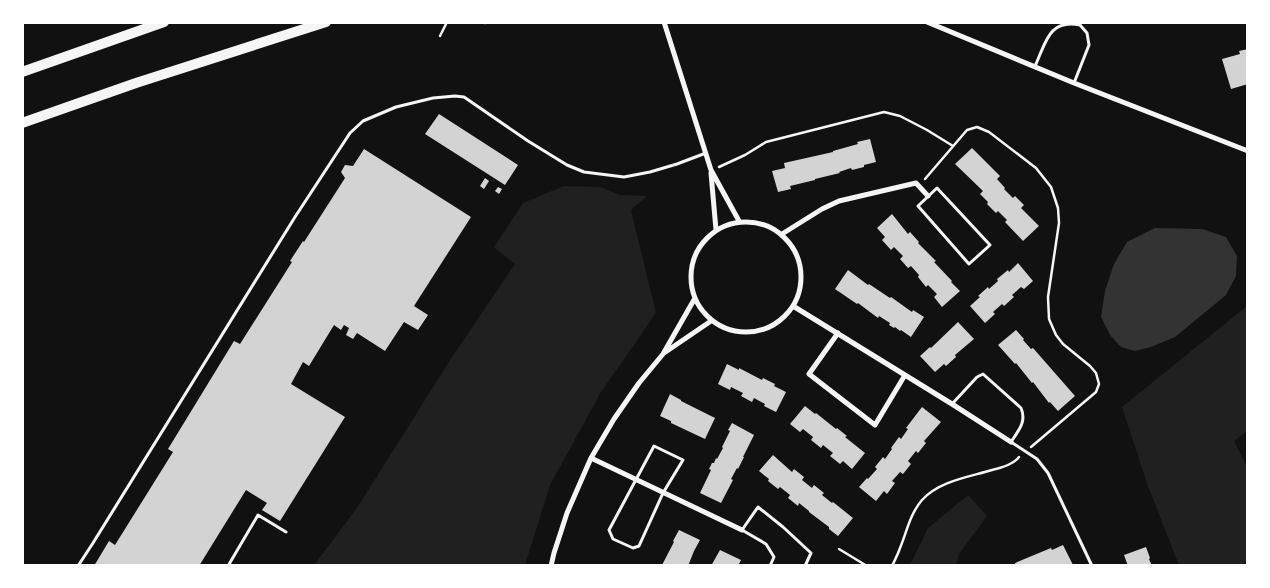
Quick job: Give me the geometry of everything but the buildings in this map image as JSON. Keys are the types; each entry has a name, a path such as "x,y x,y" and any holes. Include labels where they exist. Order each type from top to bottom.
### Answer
{"highway":[{"path":"22,72 164,22"},
{"path":"22,123 136,83 326,22"}],"street":[{"path":"664,22 711,170 716,230"},
{"path":"927,22 1248,152"},
{"path":"711,170 739,222"},
{"path":"782,234 822,209 839,201 916,183 928,196"},
{"path":"739,222 763,224 772,227 782,234 793,247 801,268 799,294 793,306 775,324 758,331 732,330 712,321 695,298 691,284 694,256 703,242 716,230 739,222"},
{"path":"551,566 567,513 591,458 639,382 663,354 695,298"},
{"path":"793,306 1011,442"},
{"path":"663,354 712,321"},
{"path":"838,333 809,374 874,425 906,375"},
{"path":"591,458 742,530"}],"lane":[{"path":"1035,66 1051,30 1062,24 1080,25 1087,33 1089,45 1074,83"},
{"path":"78,566 295,217 350,133 363,121 396,107 433,98 455,96 464,97 566,165 584,172 624,177 677,164 706,153"},
{"path":"937,188 990,245 969,264 918,206 928,196 937,188"},
{"path":"952,404 977,377 984,374 1021,408 1024,414 1023,423 1011,442 1037,459 1048,473 1092,566"},
{"path":"654,446 683,460 663,493 639,546 633,548 613,540 609,530 654,446"},
{"path":"770,566 774,557 766,544 742,530 758,508 811,552 805,566"},
{"path":"228,566 258,514 286,532"}],"path":[{"path":"440,36 447,22"},
{"path":"711,170 745,155 766,142 884,112 900,116 953,146"},
{"path":"892,566 914,511 933,490 950,482 1003,467 1017,460 1025,451 1096,392 1099,384 1096,373 1090,366 1056,336 1049,319 1048,297 1059,223 1058,208 1051,187 1036,168 988,132 977,127 967,130 919,186"},
{"path":"839,549 867,566"}],"shaded area":[{"path":"564,186 600,187 620,195 647,196 631,210 656,313 601,392 550,485 525,565 314,565 357,508 452,357 515,264 494,247 523,203"},
{"path":"1155,228 1202,229 1226,237 1237,256 1236,276 1226,295 1175,337 1151,347 1135,351 1121,347 1110,335 1101,317 1105,291 1114,264 1127,242"},
{"path":"1247,306 1247,431 1234,441 1247,467 1247,565 1179,565 1148,486 1122,407"},
{"path":"968,495 987,516 959,554 956,565 910,565 928,528"}]}
